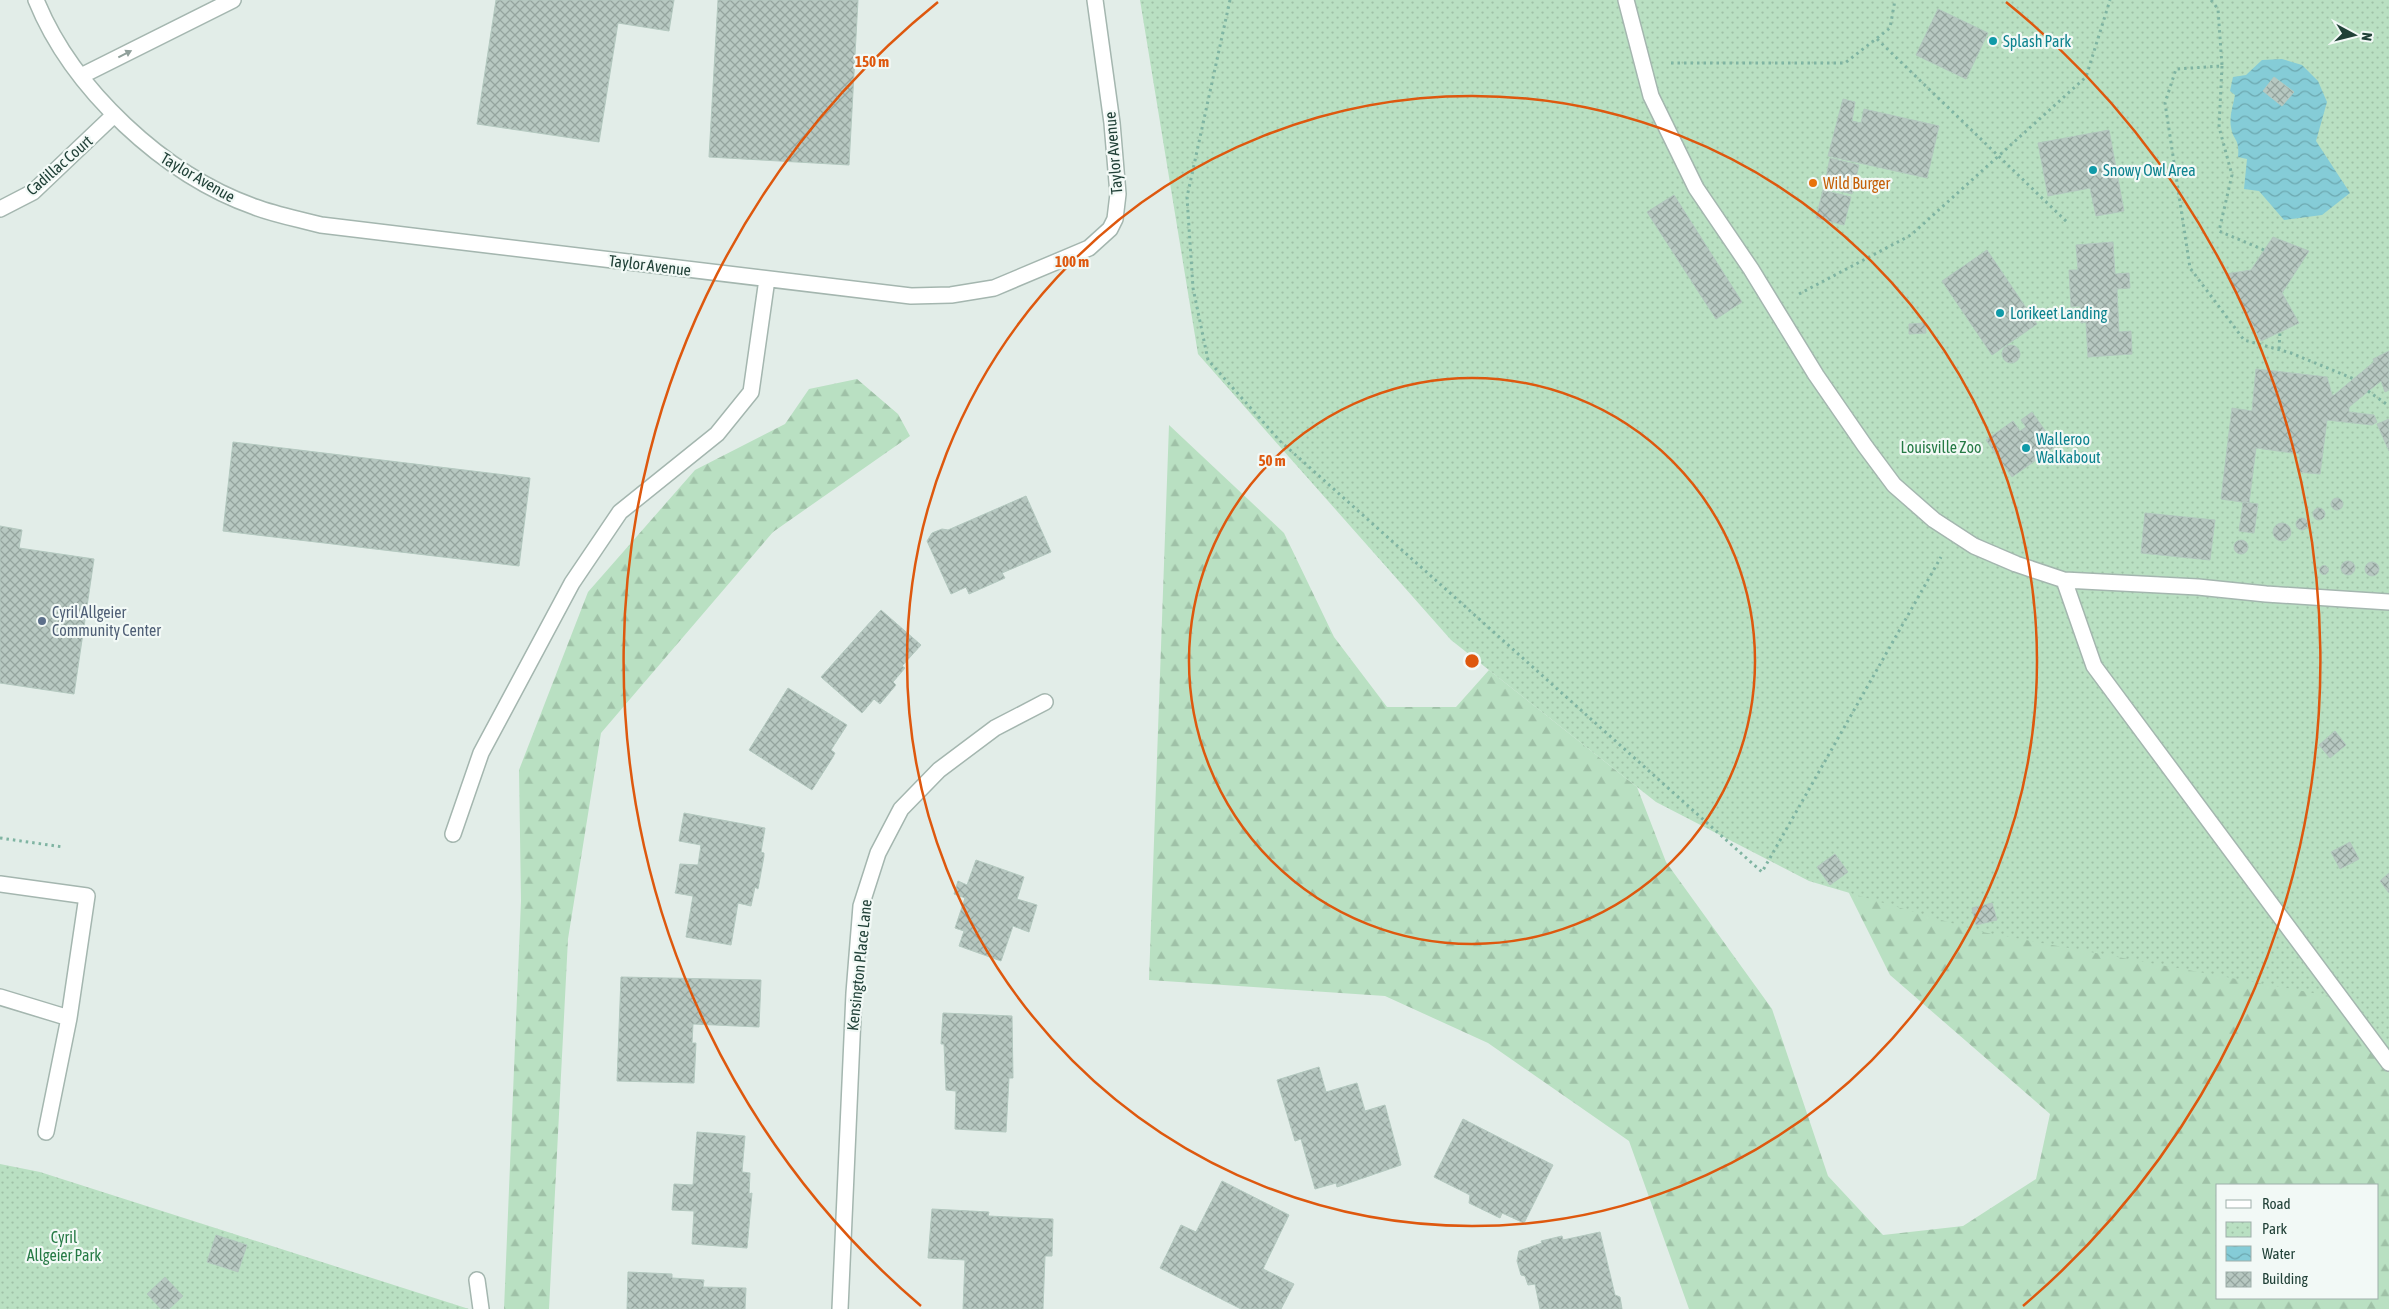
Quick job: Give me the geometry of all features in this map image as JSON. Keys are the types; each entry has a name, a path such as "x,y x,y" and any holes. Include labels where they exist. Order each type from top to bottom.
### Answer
{"street":[{"name":"Taylor Avenue","path":"36,0 81,76 114,115 155,152 213,189 255,207 321,225 911,296 951,295 994,288 1089,248 1110,229 1115,219 1118,194 1112,123 1095,0"},
{"path":"81,76 233,0"},
{"path":"1626,0 1651,96 1696,188 1775,308 1816,375 1894,485 1934,520 1974,546 2016,564 2064,580 2180,585 2266,594 2389,602"},
{"name":"Cadillac Court","path":"0,209 33,192 114,115"},
{"path":"453,834 481,753 572,583 620,512 717,434 751,392 767,279"},
{"path":"2064,580 2094,666 2389,1063"},
{"name":"Kensington Place Lane","path":"840,1309 854,993 861,906 878,853 901,809 940,770 995,728 1045,702"},
{"path":"0,884 87,896 69,1018 46,1132"},
{"path":"0,997 69,1018"},
{"path":"477,1280 481,1309"}],"path":[{"path":"1230,0 1187,197 1193,288 1208,360 1280,441 1762,872 1954,533"},
{"path":"1642,63 1845,63 1890,28 1895,0"},
{"path":"1775,308 1911,235 1998,154 2086,77 2110,0"},
{"path":"2211,0 2218,9 2222,66 2219,127 2232,175 2219,231 2264,250"},
{"path":"1877,39 1998,154 2066,222"},
{"path":"2222,66 2176,69 2165,103 2190,268 2244,340 2279,349 2354,379"},
{"path":"2279,349 2280,332"},
{"path":"2368,391 2389,406"},
{"path":"0,838 63,847"}],"green space":[{"name":"Louisville Zoo","path":"1140,0 2389,0 2389,1062 2340,998 1982,932 1809,881 1656,802 1451,640 1198,354"},
{"path":"857,379 898,414 910,436 773,532 601,733 568,939 549,1309 504,1309 521,901 519,770 588,592 695,470 785,424 809,389"},
{"path":"1169,425 1284,533 1334,637 1387,707 1456,707 1489,670 1637,787 1666,862 1772,1009 1828,1176 1883,1235 1963,1226 2036,1179 2050,1114 1890,975 1834,863 2389,676 2389,1309 1689,1309 1629,1141 1488,1043 1385,996 1149,980"},
{"name":"Cyril Allgeier Park","path":"0,1164 40,1172 469,1309 0,1309"}],"water":[{"path":"2282,59 2302,65 2318,81 2327,102 2316,141 2350,193 2322,215 2284,220 2259,191 2244,189 2247,159 2238,157 2238,146 2232,132 2231,123 2235,95 2230,91 2233,77 2246,75 2262,60"}],"building":[{"path":"496,0 674,0 669,31 618,23 599,142 477,124"},
{"path":"718,0 858,0 849,165 709,157"},
{"path":"1938,9 1988,33 1966,79 1916,55"},
{"path":"2274,77 2294,92 2282,106 2263,91"},
{"path":"1843,99 1855,102 1852,121 1861,123 1864,109 1939,126 1927,178 1828,156"},
{"path":"2109,130 2124,211 2096,216 2090,188 2048,196 2038,143"},
{"path":"1830,158 1859,165 1852,194 1824,187"},
{"path":"1823,190 1851,197 1844,225 1816,218"},
{"path":"1674,195 1742,302 1716,319 1647,212"},
{"path":"2273,237 2309,251 2282,293 2299,323 2261,341 2226,274 2251,270"},
{"path":"2113,242 2115,274 2129,273 2130,288 2117,289 2119,332 2131,331 2132,354 2088,357 2086,322 2081,323 2080,306 2071,307 2069,270 2078,270 2076,245"},
{"path":"1987,250 2037,324 1992,355 1942,281"},
{"path":"1925,323 1926,333 1909,334 1909,324"},
{"path":"2011,345 2017,348 2020,354 2017,360 2011,363 2005,360 2002,354 2005,348"},
{"path":"2389,351 2389,390 2385,392 2381,381 2349,407 2349,412 2374,415 2377,422 2372,425 2327,420 2320,474 2298,472 2300,454 2256,448 2249,503 2221,499 2232,408 2252,411 2256,369 2327,377 2332,395 2334,395 2374,362 2373,359"},
{"path":"2032,412 2056,446 2012,477 1986,440 2013,421 2020,431 2026,427 2021,420"},
{"path":"2389,419 2389,451 2377,424"},
{"path":"233,442 530,478 519,566 223,531"},
{"path":"1026,496 1051,552 1002,573 1005,578 969,594 966,587 951,594 927,541 932,533 942,529 948,530"},
{"path":"2339,498 2342,499 2342,509 2335,510 2332,509 2331,502 2332,499"},
{"path":"2243,502 2258,504 2254,533 2239,531"},
{"path":"2321,508 2324,509 2324,519 2317,520 2314,519 2313,512 2314,509"},
{"path":"2145,513 2215,520 2210,560 2141,553"},
{"path":"2302,518 2308,524 2302,530 2296,524"},
{"path":"2282,523 2288,526 2291,532 2288,538 2282,541 2276,538 2273,532 2276,526"},
{"name":"Cyril Allgeier Community Center","path":"0,526 22,530 19,548 94,559 74,694 0,683"},
{"path":"2241,540 2246,542 2248,547 2246,552 2241,554 2236,552 2234,547 2236,542"},
{"path":"2348,561 2353,563 2355,568 2353,573 2348,575 2343,573 2341,568 2343,563"},
{"path":"2372,562 2377,564 2379,569 2377,574 2372,576 2367,574 2365,569 2367,564"},
{"path":"2324,565 2329,570 2324,575 2319,570"},
{"path":"881,610 921,645 902,666 905,668 893,682 896,685 880,704 874,699 862,713 821,677"},
{"path":"788,688 847,725 831,750 835,753 833,757 812,790 749,750"},
{"path":"2335,731 2346,745 2330,758 2319,745"},
{"path":"684,813 765,828 761,852 764,853 764,856 758,889 755,887 751,906 738,903 731,945 686,937 693,896 675,893 680,864 698,865 701,845 679,841"},
{"path":"2350,842 2359,859 2340,869 2331,852"},
{"path":"1835,854 1848,872 1830,885 1817,867"},
{"path":"976,860 1024,877 1017,899 1037,905 1029,932 1013,926 1001,961 959,946 964,931 955,928 965,898 954,894 958,881 967,885"},
{"path":"2389,873 2389,893 2380,881"},
{"path":"1992,903 1997,920 1976,925 1972,908"},
{"path":"621,977 761,980 759,1027 693,1024 692,1043 696,1043 694,1083 617,1081"},
{"path":"943,1013 1012,1016 1013,1078 1009,1078 1006,1132 955,1129 956,1091 946,1090 944,1044 941,1044"},
{"path":"1319,1067 1326,1092 1357,1083 1365,1111 1385,1105 1401,1165 1337,1187 1336,1183 1315,1189 1301,1139 1295,1141 1277,1080"},
{"path":"1463,1119 1553,1165 1524,1223 1502,1213 1500,1218 1469,1203 1470,1195 1434,1177"},
{"path":"697,1132 745,1136 742,1172 750,1173 749,1194 752,1193 747,1248 692,1244 694,1211 672,1210 674,1184 693,1185"},
{"path":"1222,1181 1289,1215 1263,1269 1294,1284 1281,1309 1241,1309 1160,1268 1181,1225 1196,1232"},
{"path":"932,1209 989,1212 988,1216 1053,1219 1052,1256 1045,1256 1043,1309 963,1309 965,1260 928,1258"},
{"path":"1600,1232 1615,1295 1620,1297 1622,1309 1540,1309 1535,1284 1528,1285 1525,1276 1521,1275 1517,1261 1519,1251 1542,1243 1541,1241 1562,1236 1563,1240"},
{"path":"216,1235 247,1245 238,1272 207,1262"},
{"path":"628,1272 672,1274 672,1278 704,1280 703,1287 746,1288 745,1309 627,1309"},
{"path":"165,1277 183,1296 169,1309 161,1309 147,1294"}],"place":[{"name":"Splash Park","path":"1993,41"},
{"name":"Snowy Owl Area","path":"2093,170"},
{"name":"Wild Burger","path":"1813,183"},
{"name":"Lorikeet Landing","path":"2000,313"},
{"name":"Walleroo Walkabout","path":"2026,448"},
{"name":"Cyril Allgeier Community Center","path":"42,621"}]}
